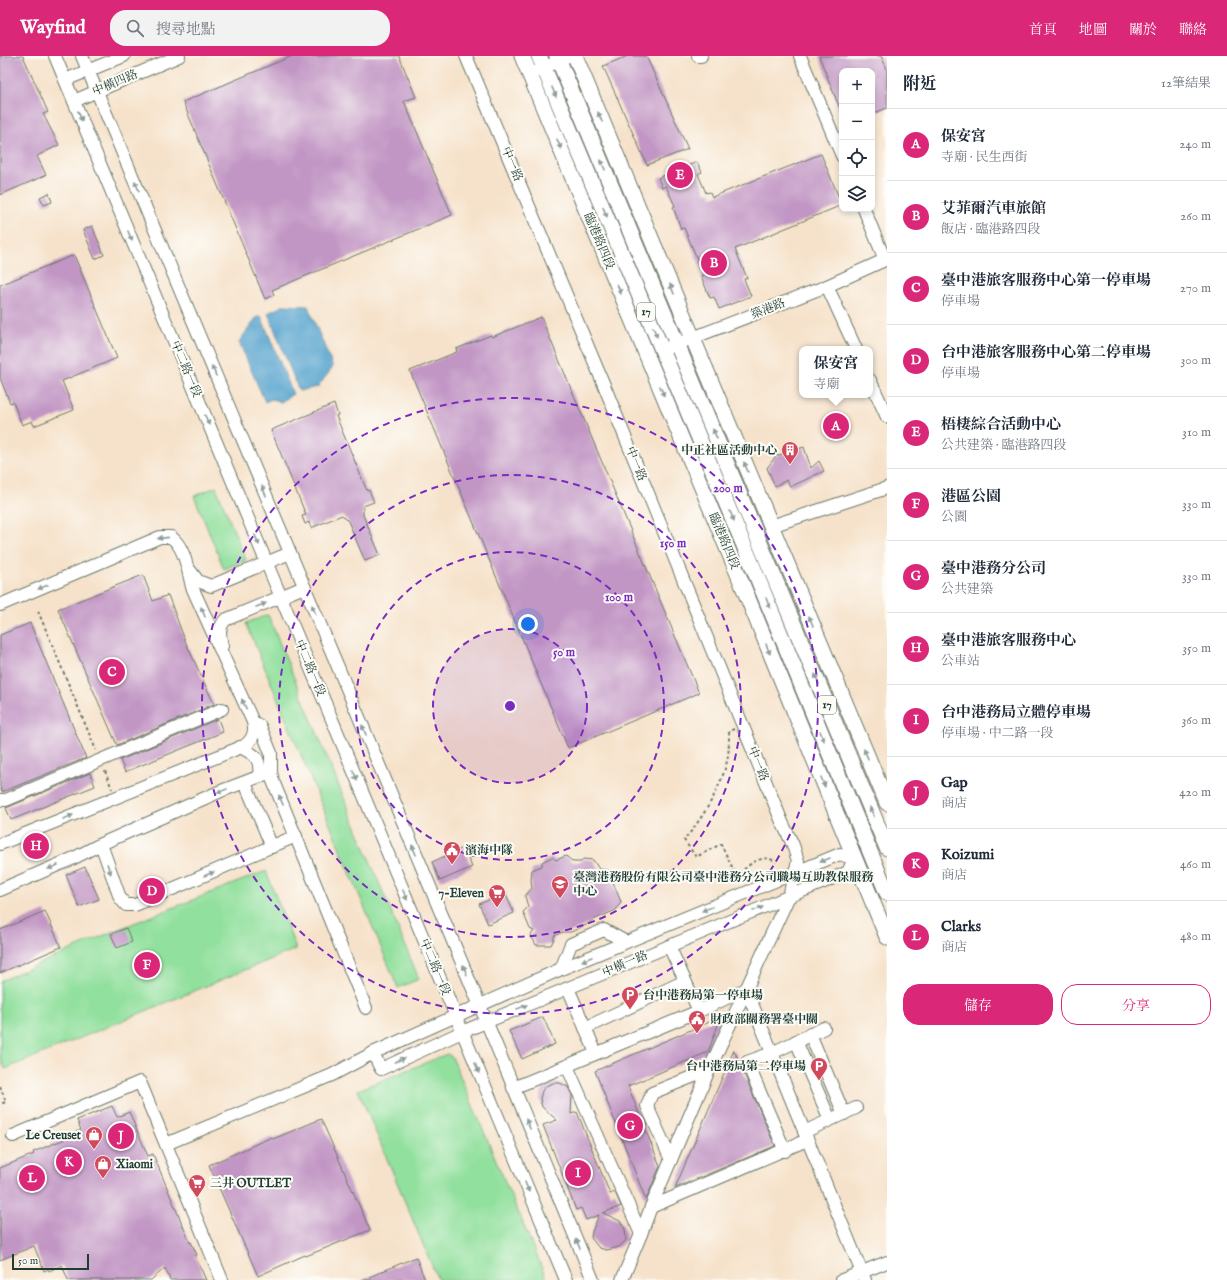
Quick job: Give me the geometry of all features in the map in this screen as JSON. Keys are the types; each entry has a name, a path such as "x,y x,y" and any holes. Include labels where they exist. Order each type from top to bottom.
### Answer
{"main road":[{"name":"臨港路四段","path":"522,56 732,559 887,937"},
{"name":"17","path":"574,56 887,803"},
{"name":"17","path":"561,58 677,344 887,847"},
{"name":"臨港路四段","path":"542,62 887,893"}],"street":[{"name":"中二路一段","path":"55,56 566,1280"},
{"name":"中二路一段","path":"82,56 480,1006 593,1280"},
{"name":"中橫四路","path":"65,80 124,56"},
{"name":"中橫四路","path":"74,101 179,56"},
{"name":"中一路","path":"466,56 604,385 742,725 793,845 798,861 789,896 709,1070 622,1280"},
{"path":"800,56 839,149"},
{"path":"530,75 542,62 561,58"},
{"path":"865,212 886,259"},
{"name":"築港路","path":"647,355 827,286 886,259"},
{"path":"827,286 855,346"},
{"path":"873,384 884,401 887,417"},
{"path":"771,526 887,488"},
{"path":"0,605 160,537 171,537 179,545 192,587 254,727 253,736 248,744 0,844"},
{"path":"186,564 198,581 211,586 290,553"},
{"path":"224,661 220,632 221,627 226,620 304,587"},
{"path":"0,800 6,800 222,709"},
{"path":"253,722 260,726 271,753 271,772 273,780 366,1008"},
{"path":"240,747 258,759 260,765 259,777"},
{"path":"0,890 74,858 101,844 271,772"},
{"path":"245,783 272,847"},
{"path":"101,844 120,898 130,906 146,901 296,836"},
{"path":"854,859 887,847"},
{"name":"中橫一路","path":"166,1144 332,1075 373,1053 560,969 840,854 854,859 848,872 462,1032 381,1069 373,1053"},
{"path":"560,969 571,944 597,932 604,930 626,942"},
{"path":"669,946 699,1011"},
{"path":"585,1028 685,981"},
{"path":"568,988 596,1053"},
{"path":"513,1088 699,1011 746,989 863,1276"},
{"path":"785,1151 747,1062 772,1053 796,1040 824,1028"},
{"path":"810,1034 844,1114"},
{"path":"796,1040 830,1120"},
{"path":"566,1066 641,1234"},
{"path":"671,1160 647,1106 652,1093 709,1070"},
{"path":"13,1136 140,1082 222,1280"},
{"path":"651,1208 785,1151 830,1120 856,1108"},
{"path":"842,1280 863,1276 887,1262"}],"path":[{"path":"38,612 101,760 115,798"},
{"path":"742,725 730,731 728,756 716,790 703,817 684,840 696,857 721,844 734,871 741,872 758,859 769,858 776,862"},
{"path":"0,1086 6,1102 0,1104"}],"green space":[{"path":"216,487 246,560 224,569 194,496"},
{"path":"268,615 419,979 398,988 246,623"},
{"path":"266,871 296,949 5,1069 0,1057 0,981 114,931"},
{"path":"447,1054 452,1057 547,1280 438,1280 358,1090"}],"water":[{"path":"284,305 308,306 333,367 318,387 299,391 268,313"},
{"path":"261,316 293,394 281,402 272,399 265,402 239,342 256,318"}],"building":[{"path":"0,56 23,56 48,112 43,114 59,145 37,156 46,175 0,195"},
{"path":"292,56 399,56 416,97 404,101 452,215 272,290 274,295 265,299 183,102"},
{"path":"628,56 646,56 688,149 647,165 603,66"},
{"path":"819,56 881,56 887,69 887,108 875,113 875,68 839,68 839,106"},
{"path":"821,154 839,198 839,206 735,249 747,278 744,279 751,296 719,309 714,297 710,298 701,276 704,275 684,228 681,229 673,207 675,206 666,186 662,188 658,178 697,162 702,172 698,174 706,193 710,192 712,197"},
{"path":"49,193 52,202 44,205 40,197"},
{"path":"92,226 104,255 95,259 83,230"},
{"path":"74,255 117,358 62,381 74,410 34,426 32,421 22,425 13,402 10,403 0,378 0,285"},
{"path":"541,317 699,693 568,748 410,371 457,352 456,349 491,335 492,337"},
{"path":"334,404 338,415 336,416 367,491 369,490 374,502 363,506 363,515 380,555 365,561 348,521 342,515 311,528 309,522 305,524 302,516 306,515 271,430"},
{"name":"中正社區活動中心","path":"804,447 811,468 819,461 824,471 790,487 787,480 775,486 767,468 776,456"},
{"path":"143,575 153,601 168,595 186,643 214,704 117,745 58,609"},
{"path":"30,623 86,758 2,792 0,787 0,635"},
{"path":"218,719 223,732 125,772 120,760"},
{"path":"90,773 95,786 11,820 6,808"},
{"name":"濱海中隊","path":"463,848 472,867 440,881 432,862"},
{"path":"566,856 573,862 581,862 583,859 593,860 599,869 608,870 621,902 616,910 571,932 563,932 554,936 551,945 536,945 531,935 534,931 530,929 523,912 528,907 525,896 532,888 532,870 542,866 542,862 552,857 556,860"},
{"path":"85,867 99,899 79,907 66,875"},
{"path":"505,893 514,913 488,924 479,904"},
{"path":"45,911 61,947 0,973 0,930"},
{"path":"126,928 132,942 117,948 111,934"},
{"path":"543,1017 555,1044 522,1059 509,1031"},
{"path":"721,1017 708,1052 628,1086 660,1166 646,1200 595,1071"},
{"path":"734,1050 775,1146 675,1188"},
{"path":"553,1083 560,1083 568,1087 572,1095 571,1114 577,1112 610,1194 615,1192 621,1206 603,1213 620,1221 625,1229 626,1240 619,1247 607,1250 599,1248 591,1238 599,1215 586,1220 581,1208 576,1210 543,1125 557,1120 542,1107 540,1099 542,1091 546,1086"},
{"path":"112,1106 117,1117 129,1112 148,1156 153,1154 190,1243 191,1242 197,1255 195,1256 206,1280 170,1280 165,1268 151,1280 68,1280 62,1265 49,1271 48,1269 44,1271 34,1246 0,1260 0,1168 65,1139 64,1137 81,1130 77,1120"},
{"path":"321,1119 370,1230 306,1256 305,1255 258,1276 209,1165 272,1137 273,1139"},
{"path":"416,1257 425,1280 362,1280"}],"place":[{"name":"梧棲綜合活動中心","path":"680,175"},
{"name":"艾菲爾汽車旅館","path":"714,263"},
{"name":"保安宮","path":"836,426"},
{"name":"中正社區活動中心","path":"790,465"},
{"name":"臺中港旅客服務中心第一停車場","path":"112,672"},
{"name":"臺中港旅客服務中心","path":"36,846"},
{"name":"濱海中隊","path":"452,865"},
{"name":"台中港旅客服務中心第二停車場","path":"152,891"},
{"name":"臺灣港務股份有限公司臺中港務分公司職場互助教保服務 中心","path":"560,899"},
{"name":"7-Eleven","path":"497,908"},
{"name":"港區公園","path":"147,965"},
{"name":"台中港務局第一停車場","path":"630,1010"},
{"name":"財政部關務署臺中關","path":"697,1034"},
{"name":"台中港務局第二停車場","path":"819,1081"},
{"name":"臺中港務分公司","path":"630,1126"},
{"name":"Gap","path":"121,1136"},
{"name":"Le Creuset","path":"94,1150"},
{"name":"Koizumi","path":"69,1162"},
{"name":"台中港務局立體停車場","path":"578,1173"},
{"name":"Clarks","path":"32,1178"},
{"name":"Xiaomi","path":"103,1179"},
{"name":"三井 OUTLET","path":"197,1198"}]}
